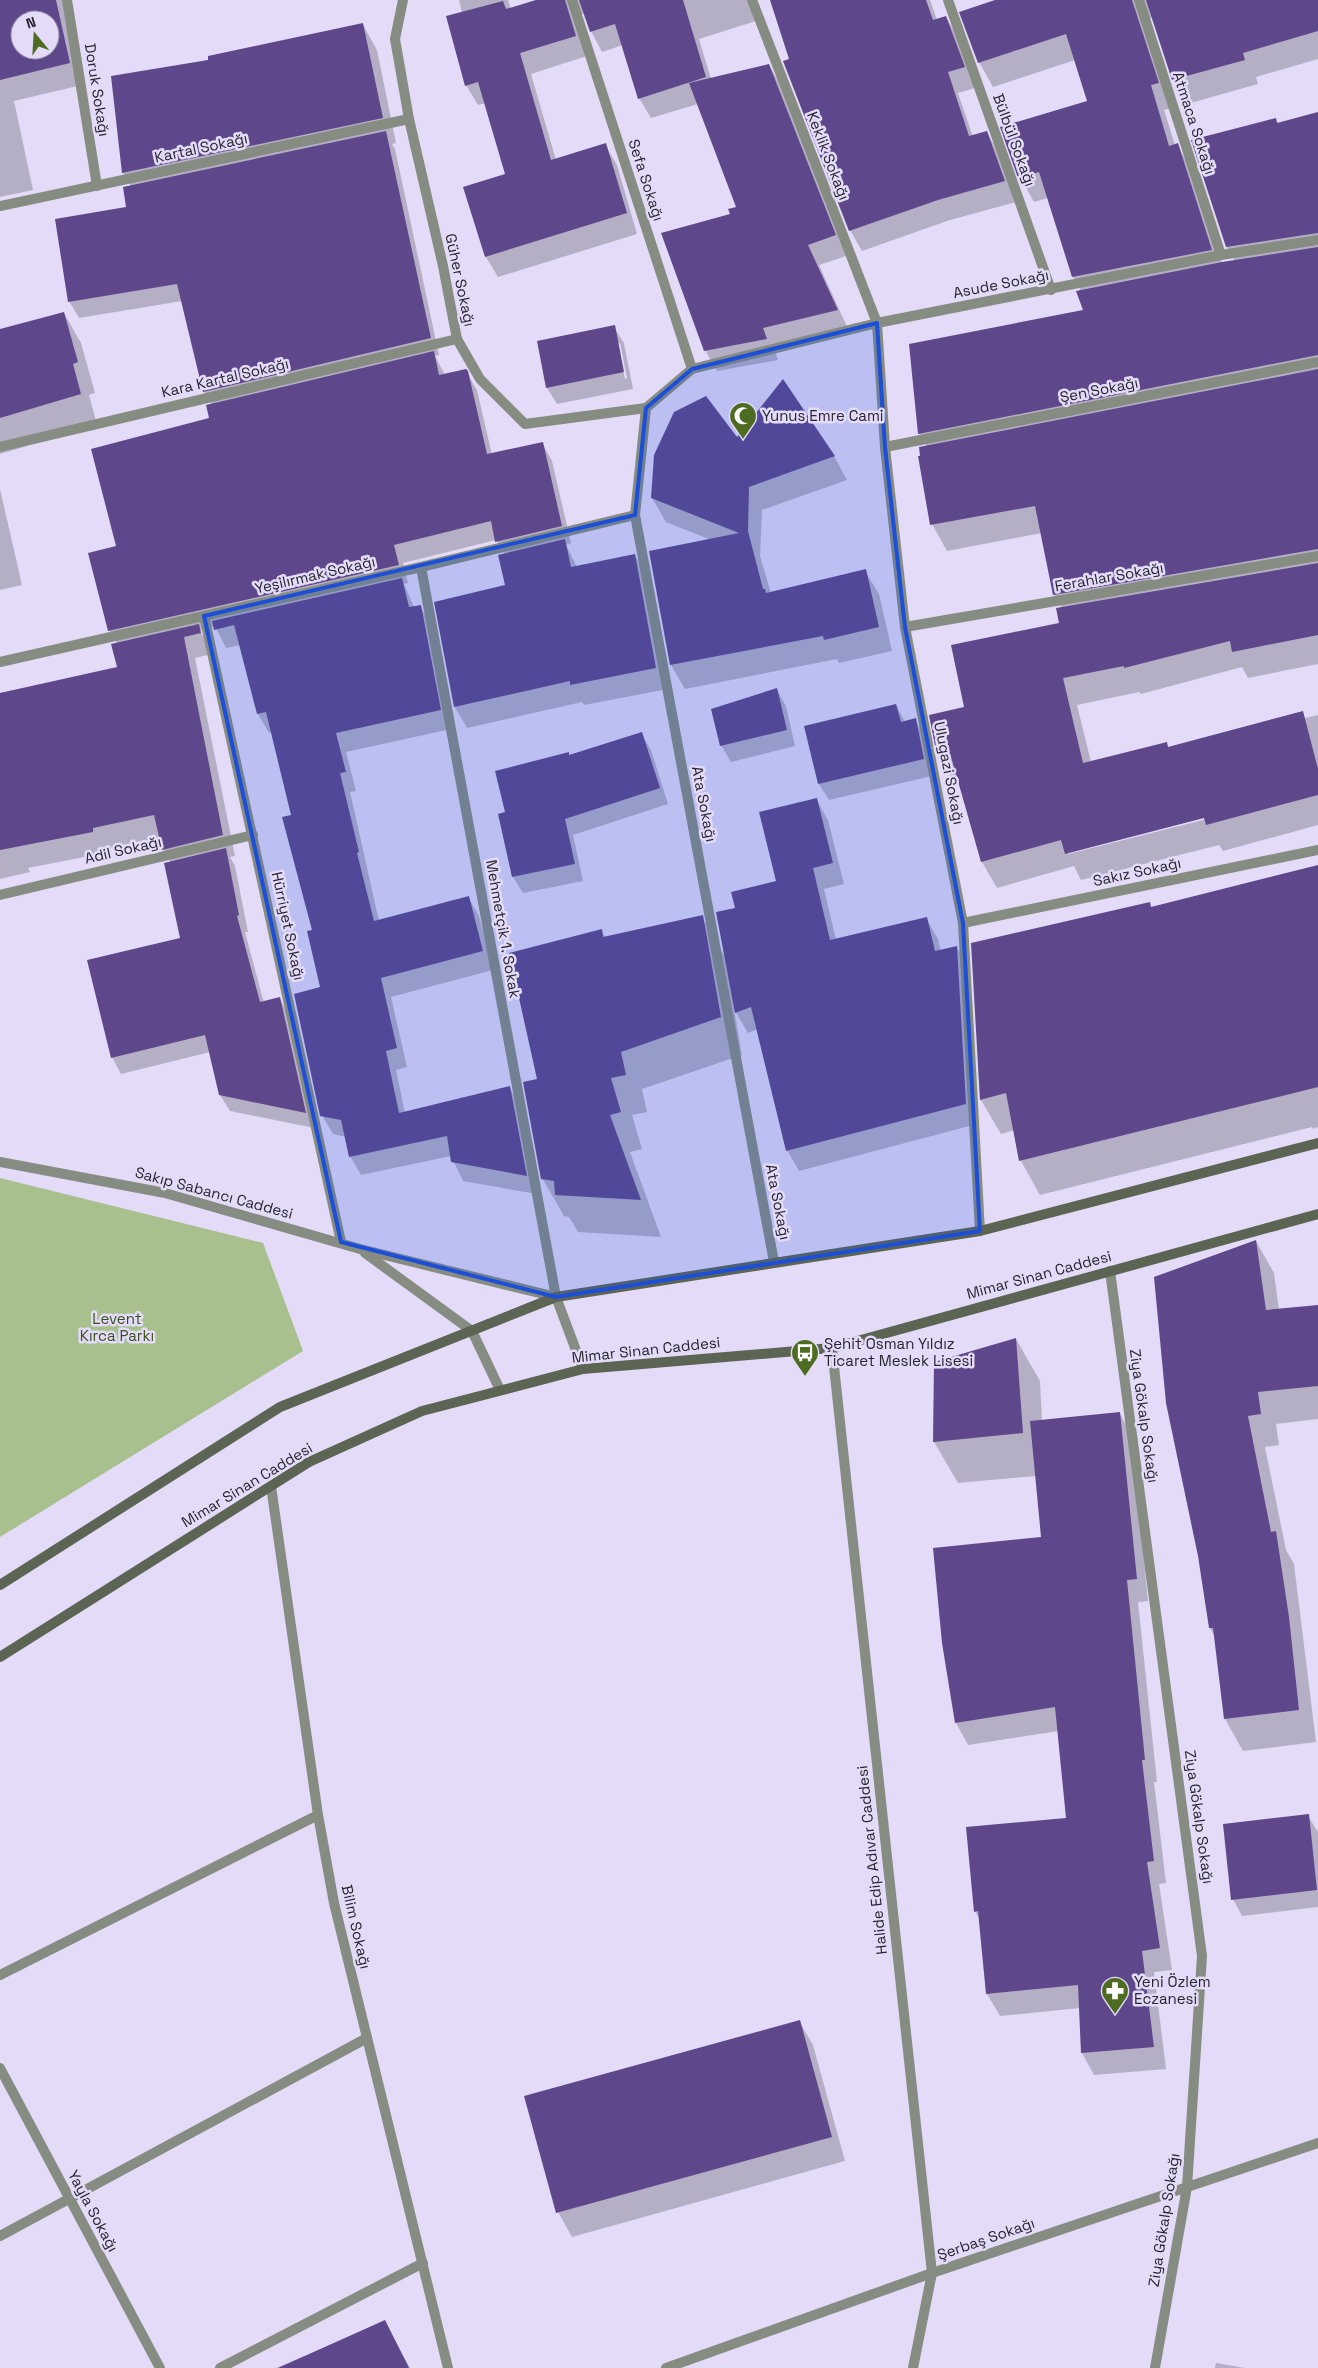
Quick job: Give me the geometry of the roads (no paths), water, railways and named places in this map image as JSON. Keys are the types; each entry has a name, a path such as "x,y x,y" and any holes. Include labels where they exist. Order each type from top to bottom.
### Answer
{"main road":[{"path":"0,1585 280,1407 556,1297 980,1231 1318,1142"},
{"name":"Mimar Sinan Caddesi","path":"0,1657 309,1462 422,1411 583,1369 832,1348 1318,1214"}],"street":[{"name":"Doruk Sokağı","path":"67,0 97,186"},
{"name":"Güher Sokağı","path":"403,0 395,39 409,119 443,266 457,339 480,379 525,424 646,408"},
{"name":"Sefa Sokağı","path":"572,0 692,369"},
{"name":"Keklik Sokağı","path":"752,0 877,323"},
{"name":"Bülbül Sokağı","path":"948,0 1051,290"},
{"name":"Atmaca Sokağı","path":"1139,0 1221,255"},
{"name":"Kartal Sokağı","path":"0,206 409,119"},
{"name":"Asude Sokağı","path":"692,369 877,323 1221,255 1318,240"},
{"name":"Ulugazi Sokağı","path":"877,323 885,448 905,627 963,923 980,1231"},
{"name":"Kara Kartal Sokağı","path":"0,446 457,339"},
{"name":"Şen Sokağı","path":"885,448 1318,362"},
{"path":"646,408 692,369"},
{"name":"Ata Sokağı","path":"646,408 635,516 774,1262"},
{"name":"Yeşilırmak Sokağı","path":"0,662 422,567 635,516"},
{"name":"Ferahlar Sokağı","path":"905,627 1318,556"},
{"name":"Mehmetçik 1. Sokak","path":"422,567 556,1297 583,1369"},
{"name":"Hürriyet Sokağı","path":"204,616 341,1242"},
{"name":"Adil Sokağı","path":"0,895 253,835"},
{"name":"Sakız Sokağı","path":"963,923 1318,850"},
{"name":"Sakıp Sabancı Caddesi","path":"0,1162 165,1193 360,1249"},
{"path":"360,1249 556,1297"},
{"path":"360,1249 472,1331 500,1390"},
{"name":"Ziya Gökalp Sokağı","path":"1110,1271 1202,1956 1187,2187 1154,2368"},
{"name":"Halide Edip Adıvar Caddesi","path":"832,1348 932,2273 914,2368"},
{"name":"Bilim Sokağı","path":"271,1486 318,1815 334,1903 448,2368"},
{"path":"0,1975 318,1815"},
{"path":"0,2236 367,2038"},
{"name":"Yayla Sokağı","path":"0,2068 160,2368"},
{"name":"Şerbaş Sokağı","path":"666,2368 932,2273 1318,2143"},
{"path":"220,2368 422,2263"}],"place":[{"name":"Yunus Emre Cami","path":"743,440"},
{"name":"Şehit Osman Yıldız Ticaret Meslek Lisesi","path":"805,1377"},
{"name":"Yeni Özlem Eczanesi","path":"1115,2015"}],"park label":[{"name":"Levent Kırca Parkı","path":"117,1328"}]}
